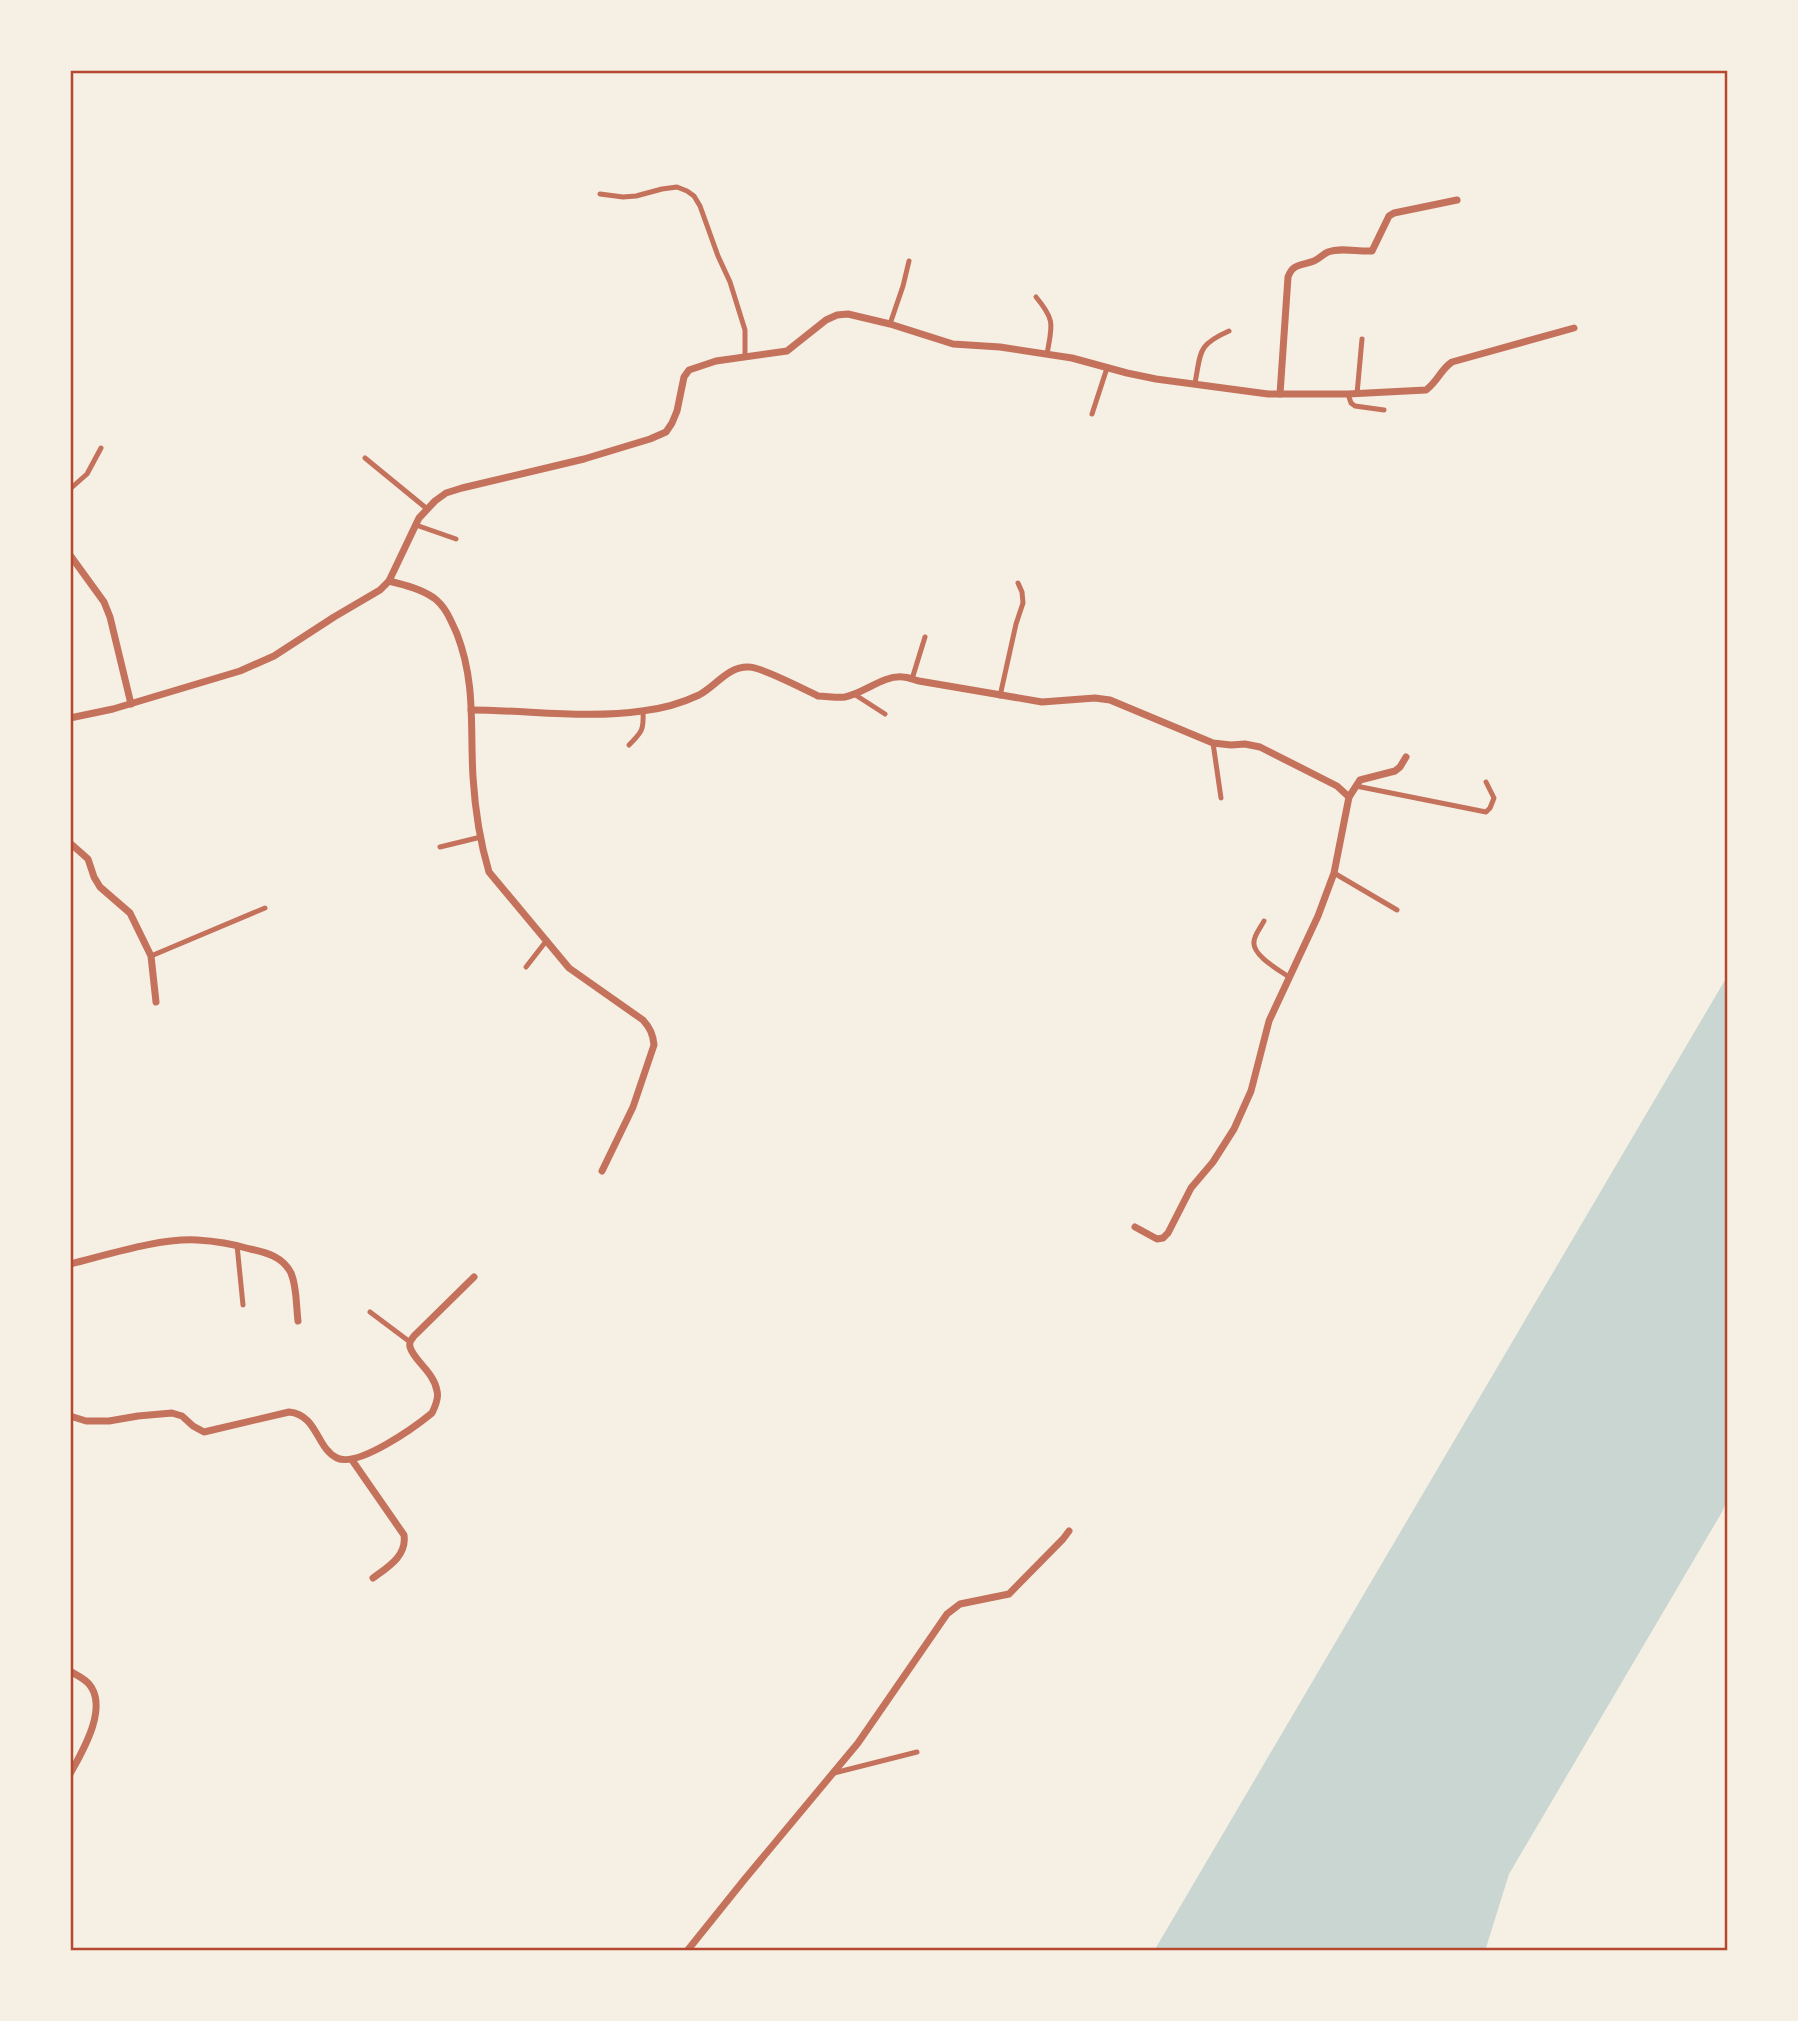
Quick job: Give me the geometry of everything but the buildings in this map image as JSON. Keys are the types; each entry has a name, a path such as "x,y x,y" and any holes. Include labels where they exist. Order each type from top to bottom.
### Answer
{"street":[{"path":"1280,394 1288,277 1291,269 1335,250 1372,251 1389,216 1457,200"},
{"path":"70,718 131,704 240,671 274,656 380,590 390,581 426,508 446,493 584,459 666,432 677,411 684,377 690,370 716,361 787,351 826,320 837,315 848,314 890,324 953,344 1047,354 1156,379 1280,394 1357,394 1426,390 1436,383 1445,367 1452,362 1574,328"},
{"path":"70,555 104,602 131,704"},
{"path":"390,581 415,588 434,598 451,619 461,645 472,695 473,777 489,872 576,974 643,1020 653,1035 654,1045 633,1107 602,1171"},
{"path":"471,710 585,715 643,711 698,695 726,674 737,668 750,666 818,696 842,697 891,678 904,677 1042,702 1095,698 1111,700 1213,743 1260,747 1336,786 1349,797"},
{"path":"1135,1227 1157,1239 1163,1238 1191,1188 1234,1129 1251,1091 1269,1021 1318,916 1334,873 1349,797 1364,779 1395,771 1406,757"},
{"path":"70,843 88,859 100,887 130,913 151,956 156,1002"},
{"path":"70,1264 125,1250 174,1242 194,1240 237,1245 282,1261 290,1272 295,1287 298,1321"},
{"path":"70,1416 86,1422 109,1422 172,1413 182,1416 204,1432 289,1412 299,1413 307,1419 331,1454 339,1459 352,1460 394,1441 432,1413 438,1391 410,1342 474,1277"},
{"path":"352,1460 404,1535 402,1553 373,1578"},
{"path":"687,1951 858,1743 947,1614 960,1604 1009,1594 1069,1531"},
{"path":"70,1671 87,1681 96,1703 89,1736 70,1774"}],"lane":[{"path":"600,194 636,196 677,187 694,196 730,282 745,330 744,357"},
{"path":"890,324 909,261"},
{"path":"1036,297 1048,311 1051,321 1047,354"},
{"path":"1195,383 1204,345 1229,331"},
{"path":"1357,394 1362,339"},
{"path":"1092,414 1107,368"},
{"path":"1348,394 1355,406 1384,410"},
{"path":"70,489 88,474 101,448"},
{"path":"365,458 426,508"},
{"path":"416,524 456,539"},
{"path":"1000,696 1023,603 1018,583"},
{"path":"912,679 925,637"},
{"path":"854,694 885,714"},
{"path":"629,745 642,732 643,711"},
{"path":"1213,743 1221,798"},
{"path":"1356,786 1486,812 1494,798 1486,782"},
{"path":"440,847 481,837"},
{"path":"1334,873 1397,910"},
{"path":"151,956 265,908"},
{"path":"1264,921 1254,940 1255,948 1261,957 1289,977"},
{"path":"526,967 547,940"},
{"path":"237,1245 243,1305"},
{"path":"370,1312 410,1342"},
{"path":"834,1773 917,1752"}],"shaded area":[{"path":"1728,975 1728,1497 1722,1512 1509,1874 1485,1951 1154,1951"}]}
